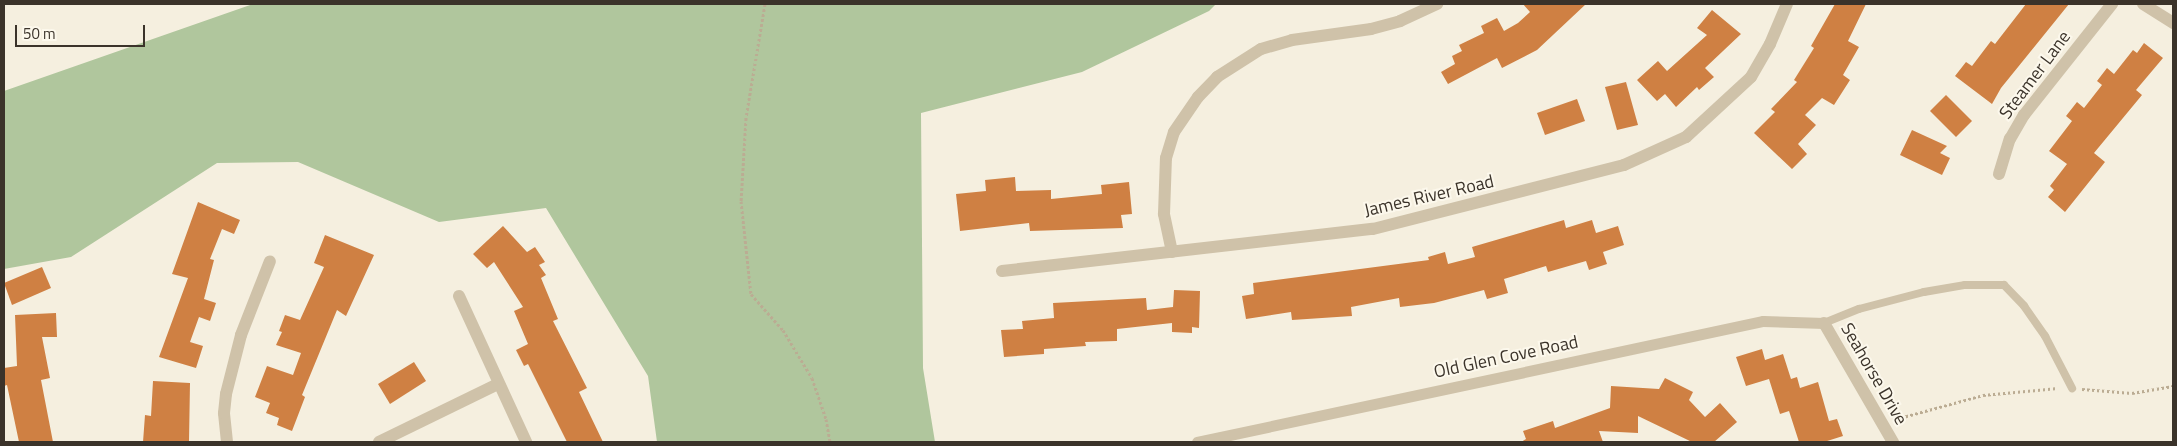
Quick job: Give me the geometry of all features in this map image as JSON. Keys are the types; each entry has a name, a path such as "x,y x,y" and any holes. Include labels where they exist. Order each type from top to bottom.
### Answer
{"street":[{"path":"1172,252 1164,214 1166,158 1174,132 1198,97 1217,77 1261,49 1292,40 1371,29 1400,21 1438,4"},
{"name":"James River Road","path":"1002,271 1373,229 1624,165 1663,150 1686,138 1751,77 1787,4"},
{"name":"Steamer Lane","path":"1999,174 2010,139 2024,115 2112,4"},
{"path":"2143,4 2173,23"},
{"path":"227,442 224,413 226,394 241,335 270,261"},
{"path":"459,296 526,442"},
{"name":"Old Glen Cove Road","path":"1197,442 1763,321 1824,323"},
{"name":"Seahorse Drive","path":"1824,323 1893,442"},
{"path":"379,442 498,384"}],"lane":[{"path":"1824,323 1859,309 1924,292 1965,285 2004,285 2024,306 2045,336 2072,388"}],"path":[{"path":"765,4 746,118 741,201 752,294 783,330 812,378 826,419 830,442"},
{"path":"1883,423 1982,395 2072,388 2132,393 2173,386"}],"green space":[{"path":"253,4 1216,4 1209,11 1082,72 921,113 923,368 935,442 657,442 648,376 546,208 439,222 298,162 217,163 71,257 4,269 4,91"}],"building":[{"path":"1523,4 1586,4 1537,50 1502,68 1497,58 1448,84 1441,72 1455,64 1452,56 1462,51 1459,45 1484,33 1481,26 1497,18 1504,31 1518,23 1530,12"},
{"path":"1835,4 1866,4 1848,41 1859,47 1843,75 1850,80 1834,105 1822,98 1805,115 1816,125 1798,144 1807,154 1792,169 1754,133 1775,112 1771,109 1797,82 1794,80 1814,48 1811,46"},
{"path":"2026,4 2069,4 2001,88 1992,104 1955,76 1966,62 1972,66 1991,41 1995,44"},
{"path":"1712,10 1741,34 1705,68 1714,77 1699,90 1697,87 1676,107 1665,94 1657,101 1637,80 1658,61 1667,71 1707,35 1697,28"},
{"path":"2144,43 2163,58 2136,90 2142,95 2094,153 2105,162 2065,212 2048,197 2054,190 2050,186 2067,164 2049,151 2072,121 2066,116 2077,102 2084,108 2102,85 2097,81 2107,68 2114,74 2133,50 2137,53"},
{"path":"1626,82 1638,125 1617,130 1605,87"},
{"path":"1946,95 1972,121 1956,137 1930,111"},
{"path":"1577,99 1585,121 1545,135 1537,113"},
{"path":"1912,130 1947,146 1940,153 1950,158 1942,175 1900,155"},
{"path":"1015,177 1016,191 1051,190 1051,199 1102,194 1101,185 1129,182 1132,214 1121,215 1123,228 1030,231 1029,223 960,231 956,194 986,191 985,180"},
{"path":"198,202 240,220 234,234 222,229 210,259 214,260 204,299 216,303 210,321 199,317 190,342 203,346 196,368 159,357 188,278 172,274"},
{"path":"1564,220 1566,228 1592,220 1596,233 1618,226 1624,245 1603,252 1607,264 1589,270 1586,261 1548,272 1546,266 1504,279 1508,293 1487,299 1484,290 1434,303 1400,307 1399,298 1351,307 1352,316 1292,320 1291,312 1246,319 1242,296 1254,294 1253,283 1429,260 1428,257 1445,252 1448,264 1475,257 1472,247"},
{"path":"503,226 527,252 535,247 545,262 539,265 546,275 541,278 558,319 553,321 587,388 579,392 603,442 567,442 528,364 524,366 516,350 528,344 514,311 523,307 494,262 487,268 473,254"},
{"path":"325,235 374,255 346,316 337,310 302,395 305,397 292,431 277,425 279,418 266,413 270,403 255,397 267,366 293,375 301,353 276,345 282,332 279,331 285,315 300,320 324,267 314,263"},
{"path":"42,267 51,288 12,305 4,283"},
{"path":"1174,290 1200,291 1199,328 1192,327 1192,333 1172,332 1172,323 1117,329 1117,341 1085,342 1086,346 1044,349 1044,354 1004,357 1001,330 1023,329 1022,321 1054,318 1053,303 1146,298 1147,310 1173,307"},
{"path":"56,313 57,337 42,337 50,378 41,380 53,442 19,442 7,385 4,386 4,368 17,366 15,315"},
{"path":"1762,349 1765,360 1783,354 1791,379 1797,377 1800,388 1818,382 1829,421 1837,419 1843,436 1824,442 1799,442 1789,411 1780,414 1769,379 1746,386 1736,357"},
{"path":"414,362 426,381 390,404 378,384"},
{"path":"1665,378 1693,392 1689,400 1705,417 1720,403 1737,422 1714,442 1692,442 1638,416 1638,433 1599,431 1603,442 1521,442 1526,439 1523,431 1553,421 1555,428 1610,408 1611,386 1659,389"},
{"path":"153,381 190,383 189,442 143,442 145,415 151,416"}]}
